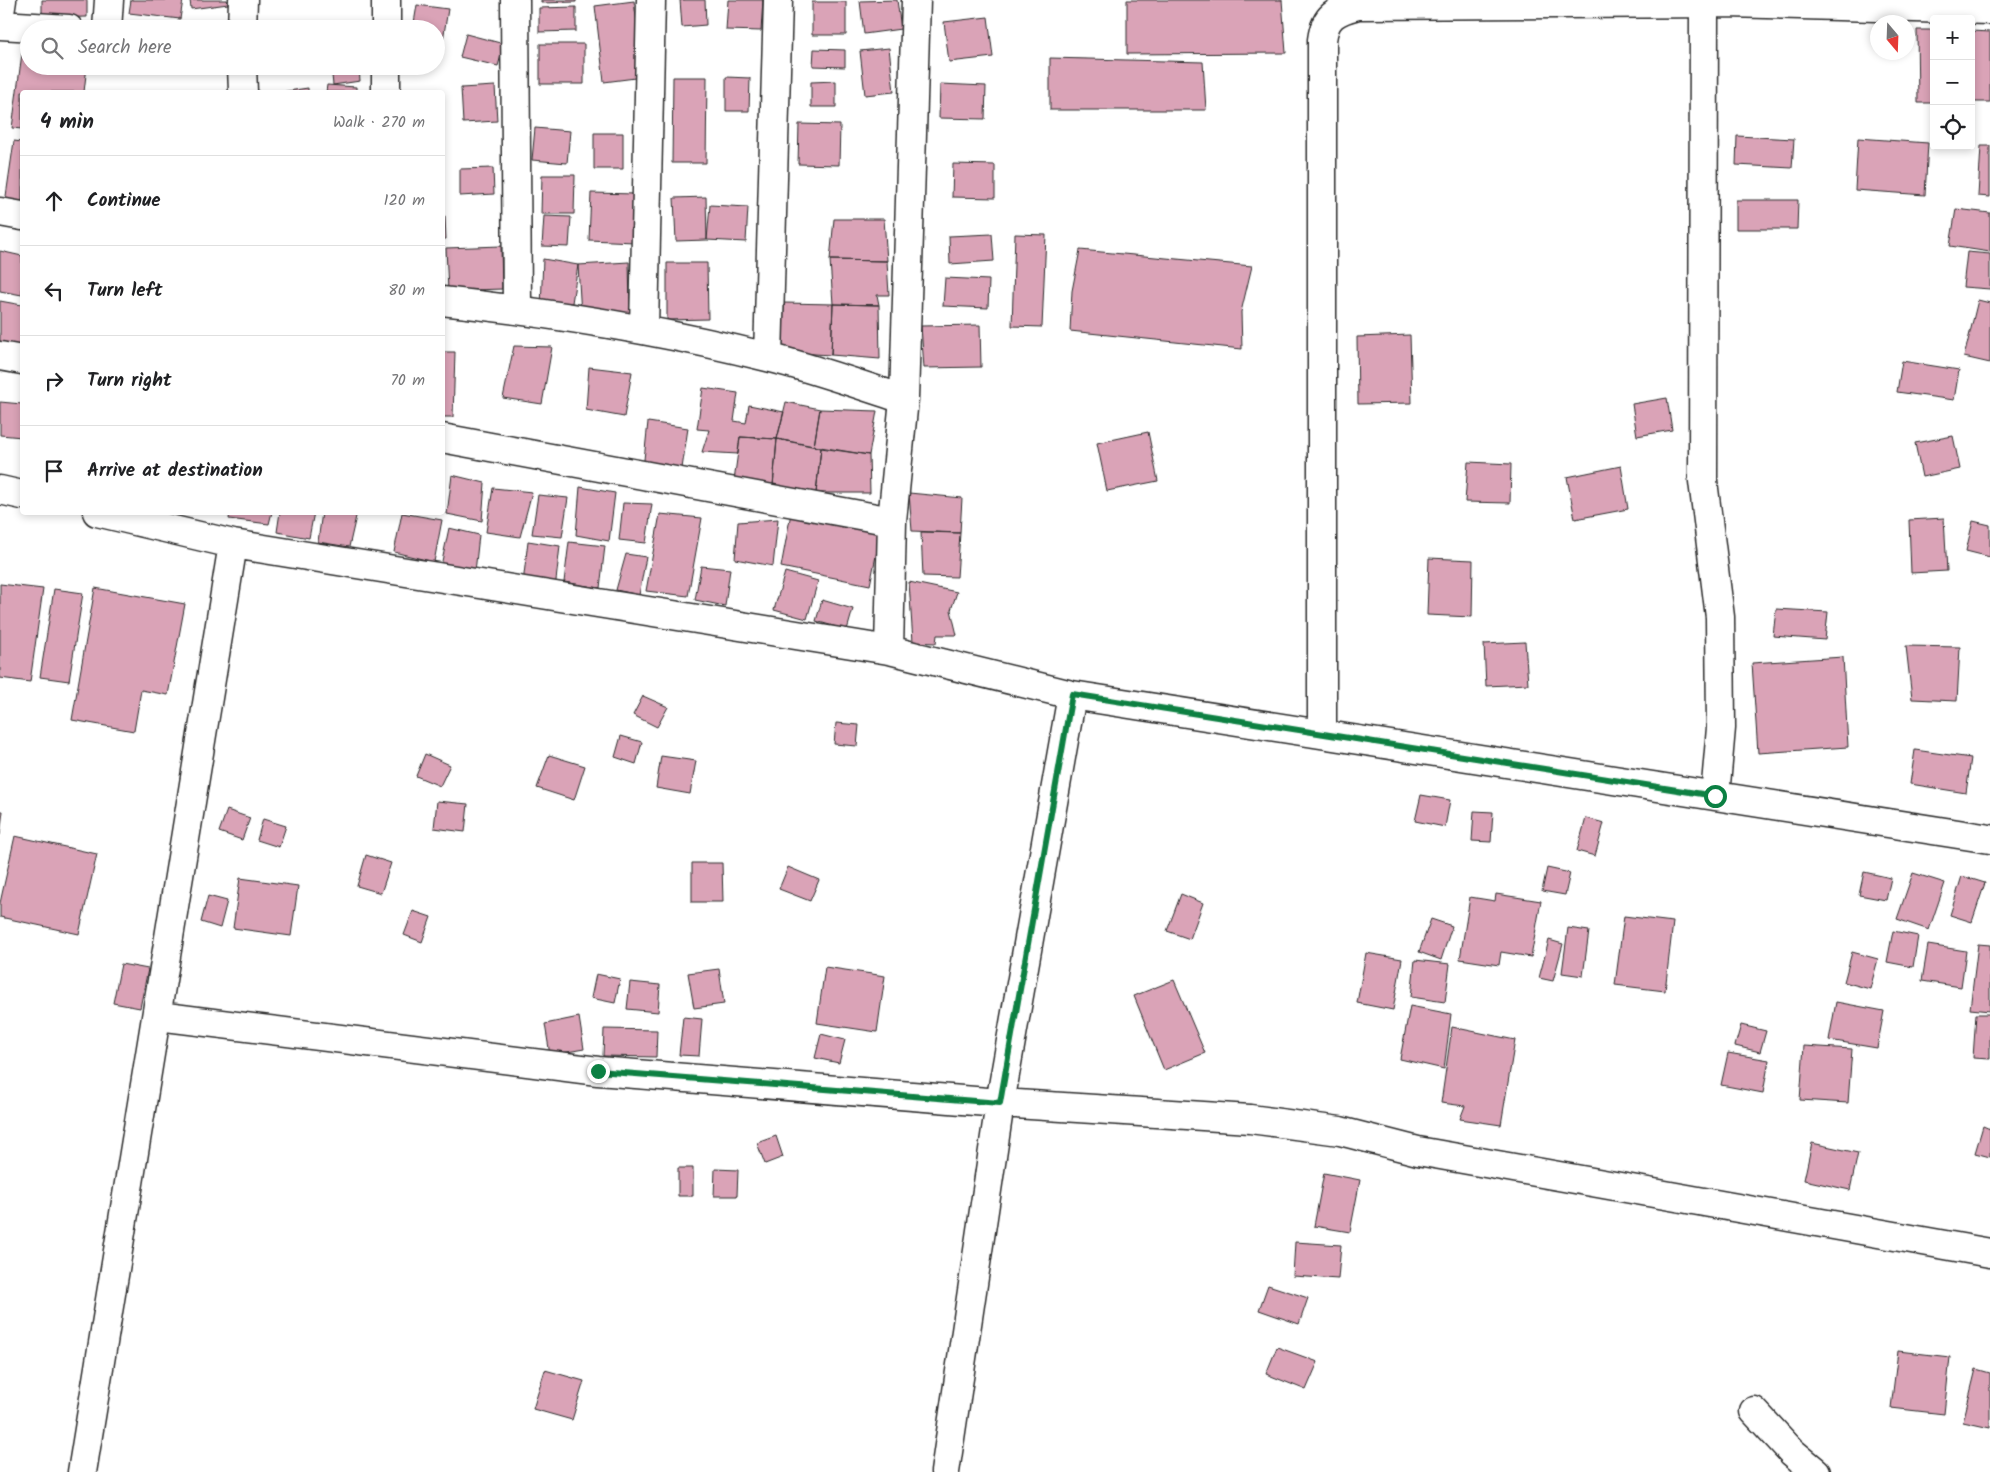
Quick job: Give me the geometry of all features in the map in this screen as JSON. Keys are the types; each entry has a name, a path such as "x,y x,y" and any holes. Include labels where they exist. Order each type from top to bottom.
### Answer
{"street":[{"path":"0,13 2,0"},
{"path":"108,20 109,0"},
{"path":"242,20 243,0"},
{"path":"386,0 386,20"},
{"path":"515,0 517,309"},
{"path":"644,329 651,0"},
{"path":"768,357 778,0"},
{"path":"889,650 892,521 904,399 916,0"},
{"path":"1704,3 1703,481 1720,617 1721,728 1715,796"},
{"path":"1322,734 1322,40 1324,27 1329,19 1340,10 1358,5 1704,3 1990,10"},
{"path":"0,25 20,26"},
{"path":"242,75 243,90"},
{"path":"386,75 386,90"},
{"path":"0,212 20,216"},
{"path":"445,301 517,309 644,329 768,357 904,399"},
{"path":"0,356 20,360"},
{"path":"445,439 892,521"},
{"path":"0,490 20,495"},
{"path":"110,515 233,544 889,650 1072,694 1990,839"},
{"path":"82,1472 158,1016 233,544"},
{"path":"945,1472 1000,1103 1072,694"},
{"path":"158,1016 598,1071 1000,1103 1250,1119 1340,1131 1418,1151 1990,1253"},
{"path":"1754,1411 1792,1452 1816,1472"}],"building":[{"path":"42,0 87,0 87,17 42,18"},
{"path":"131,0 183,0 180,19 129,13"},
{"path":"190,0 227,0 228,4 191,9"},
{"path":"541,0 576,0 576,2 541,3"},
{"path":"680,0 705,0 706,25 682,27"},
{"path":"728,0 763,0 761,31 726,30"},
{"path":"897,0 901,29 864,34 860,1"},
{"path":"1127,0 1282,0 1286,53 1127,54"},
{"path":"634,1 643,77 604,82 595,6"},
{"path":"812,2 846,2 846,35 812,35"},
{"path":"417,5 448,9 445,28 445,20 414,20"},
{"path":"576,7 576,31 539,32 539,8"},
{"path":"988,17 993,57 949,62 944,22"},
{"path":"1917,30 1930,30 1930,103 1918,103"},
{"path":"1975,31 1990,32 1990,102 1975,102"},
{"path":"466,34 504,44 498,66 460,57"},
{"path":"540,44 584,44 584,84 540,84"},
{"path":"889,48 894,92 865,95 860,51"},
{"path":"814,49 845,50 845,67 813,66"},
{"path":"1050,58 1203,62 1206,110 1050,110"},
{"path":"20,68 20,75 86,75 84,90 20,90 20,129 12,128"},
{"path":"332,75 360,75 360,81 333,85"},
{"path":"673,77 707,77 706,163 672,163"},
{"path":"726,77 750,78 749,111 726,111"},
{"path":"836,81 836,107 811,107 811,82"},
{"path":"940,84 986,86 985,119 939,118"},
{"path":"327,85 356,87 356,90 326,90"},
{"path":"495,86 497,121 463,123 461,88"},
{"path":"799,124 840,125 839,165 798,164"},
{"path":"535,128 570,131 567,163 532,160"},
{"path":"594,133 623,133 623,169 594,169"},
{"path":"1737,136 1794,139 1792,168 1736,165"},
{"path":"1858,138 1928,143 1925,195 1855,190"},
{"path":"14,141 20,142 20,206 5,203"},
{"path":"1981,146 1990,146 1990,197 1978,196"},
{"path":"953,164 995,165 995,198 952,197"},
{"path":"493,168 494,194 460,196 460,169"},
{"path":"542,175 575,175 574,214 541,214"},
{"path":"591,193 636,194 634,242 589,240"},
{"path":"706,197 707,240 676,241 674,198"},
{"path":"1736,200 1798,200 1797,229 1736,229"},
{"path":"710,205 748,207 746,242 707,240"},
{"path":"1956,209 1990,213 1990,252 1950,246"},
{"path":"544,216 571,217 569,247 542,246"},
{"path":"834,219 884,219 887,261 830,260"},
{"path":"992,234 994,261 950,264 949,236"},
{"path":"1015,234 1046,235 1042,327 1012,326"},
{"path":"501,246 502,289 448,291 446,248"},
{"path":"1080,250 1252,266 1241,312 1242,349 1070,331 1072,291"},
{"path":"0,251 20,256 20,295 0,291"},
{"path":"1967,252 1990,254 1990,289 1963,287"},
{"path":"543,259 578,265 571,309 541,307"},
{"path":"830,260 887,261 889,295 877,295 879,305 833,304"},
{"path":"629,262 630,313 581,315 578,265"},
{"path":"667,263 707,263 708,319 667,320"},
{"path":"945,278 989,280 988,308 943,306"},
{"path":"1978,300 1990,303 1990,363 1964,357"},
{"path":"0,301 20,305 20,351 0,347"},
{"path":"784,303 833,304 831,355 782,352"},
{"path":"833,304 879,305 880,359 831,355"},
{"path":"980,325 981,367 924,368 921,326"},
{"path":"1410,335 1412,403 1358,404 1357,337"},
{"path":"514,346 552,347 542,404 503,398"},
{"path":"445,352 455,352 453,417 445,417"},
{"path":"1902,361 1959,370 1954,400 1897,392"},
{"path":"589,367 632,372 624,417 586,410"},
{"path":"703,388 738,393 734,421 746,423 749,405 784,412 777,439 740,437 738,454 702,452 709,430 697,429"},
{"path":"1667,398 1672,430 1637,436 1632,404"},
{"path":"0,402 20,404 20,437 0,435"},
{"path":"786,402 820,409 814,446 777,439"},
{"path":"820,409 877,411 869,455 814,446"},
{"path":"648,422 688,428 681,475 643,469"},
{"path":"1148,432 1158,481 1107,491 1097,443"},
{"path":"1953,436 1960,469 1922,477 1915,443"},
{"path":"740,437 777,439 773,486 734,481"},
{"path":"777,439 821,448 816,493 773,486"},
{"path":"821,448 869,455 870,493 816,493"},
{"path":"1468,462 1511,464 1510,503 1465,502"},
{"path":"1621,466 1628,509 1575,519 1567,477"},
{"path":"452,475 485,483 482,521 447,514"},
{"path":"580,487 615,493 609,541 576,535"},
{"path":"493,488 532,492 520,537 486,532"},
{"path":"909,493 962,498 960,533 912,531"},
{"path":"538,495 568,498 562,537 532,534"},
{"path":"623,503 652,504 646,543 619,540"},
{"path":"791,513 881,531 870,585 781,567"},
{"path":"660,514 702,518 688,596 646,591"},
{"path":"230,515 271,515 269,524 229,519"},
{"path":"280,515 313,515 309,538 277,532"},
{"path":"322,515 356,515 349,547 318,542"},
{"path":"402,515 442,520 434,562 394,552"},
{"path":"1944,518 1947,571 1911,573 1909,520"},
{"path":"778,519 773,566 735,559 738,522"},
{"path":"1973,521 1990,525 1990,557 1966,551"},
{"path":"449,528 479,535 475,572 441,566"},
{"path":"921,532 960,533 957,577 923,576"},
{"path":"528,541 560,546 555,589 523,583"},
{"path":"569,542 605,546 600,588 564,582"},
{"path":"626,554 646,557 639,595 616,590"},
{"path":"1429,558 1473,560 1472,617 1427,615"},
{"path":"701,566 730,569 725,606 695,600"},
{"path":"785,572 818,581 807,619 774,610"},
{"path":"909,582 957,592 951,610 957,635 937,635 936,643 913,642"},
{"path":"0,584 43,589 30,682 0,678"},
{"path":"95,588 185,604 168,695 141,690 134,731 72,720"},
{"path":"54,589 83,593 69,681 40,677"},
{"path":"822,600 853,609 847,630 816,621"},
{"path":"1776,609 1828,612 1825,640 1773,636"},
{"path":"1525,642 1528,684 1486,686 1484,644"},
{"path":"1906,646 1960,647 1957,701 1912,699"},
{"path":"1843,657 1848,747 1758,753 1752,663"},
{"path":"643,696 668,707 657,727 633,715"},
{"path":"836,723 859,725 857,746 834,744"},
{"path":"621,736 642,742 636,764 615,757"},
{"path":"1915,750 1971,758 1966,793 1910,784"},
{"path":"425,754 450,765 440,786 416,776"},
{"path":"549,755 585,766 574,800 537,788"},
{"path":"661,756 696,761 690,794 656,788"},
{"path":"1421,795 1450,800 1445,827 1415,821"},
{"path":"437,801 468,804 465,832 434,828"},
{"path":"227,810 250,818 242,840 219,832"},
{"path":"0,811 3,811 0,835"},
{"path":"1474,811 1493,812 1491,842 1472,841"},
{"path":"1586,818 1604,823 1595,856 1577,851"},
{"path":"263,819 286,826 279,847 257,840"},
{"path":"15,836 97,854 79,934 0,917 0,903"},
{"path":"366,855 391,863 381,893 357,886"},
{"path":"692,863 722,863 723,902 692,902"},
{"path":"788,867 819,880 810,901 779,889"},
{"path":"1547,868 1570,873 1565,895 1542,891"},
{"path":"1864,872 1891,878 1886,900 1859,895"},
{"path":"1913,873 1945,883 1929,930 1897,919"},
{"path":"1962,876 1985,883 1972,922 1950,915"},
{"path":"240,878 298,886 291,936 233,928"},
{"path":"1181,894 1203,903 1190,939 1167,931"},
{"path":"1496,894 1541,901 1531,957 1501,952 1499,965 1460,959 1470,897 1495,901"},
{"path":"208,896 227,901 220,928 201,922"},
{"path":"413,911 431,917 422,942 404,935"},
{"path":"1624,916 1673,922 1665,991 1615,985"},
{"path":"1431,919 1452,926 1441,960 1419,952"},
{"path":"1568,928 1589,931 1583,976 1562,973"},
{"path":"1893,931 1918,936 1913,967 1887,962"},
{"path":"1549,940 1563,944 1553,981 1539,978"},
{"path":"1978,944 1990,945 1990,1011 1970,1009"},
{"path":"1928,945 1966,951 1961,987 1922,981"},
{"path":"1852,952 1878,959 1870,989 1844,982"},
{"path":"1366,953 1402,959 1393,1010 1357,1003"},
{"path":"1415,960 1450,964 1445,1002 1411,997"},
{"path":"121,964 148,969 140,1008 113,1003"},
{"path":"825,967 885,976 877,1032 817,1023"},
{"path":"719,969 724,1004 694,1008 688,973"},
{"path":"596,974 620,979 615,1003 591,998"},
{"path":"1174,980 1205,1053 1164,1070 1134,996"},
{"path":"630,982 660,985 658,1012 627,1009"},
{"path":"1836,1002 1884,1011 1877,1048 1829,1040"},
{"path":"1410,1006 1451,1014 1444,1069 1400,1059"},
{"path":"1976,1014 1990,1014 1990,1059 1973,1058"},
{"path":"579,1017 584,1049 550,1055 545,1024"},
{"path":"683,1017 702,1019 699,1056 679,1055"},
{"path":"1741,1025 1766,1031 1760,1052 1735,1046"},
{"path":"1452,1027 1515,1040 1501,1125 1460,1119 1465,1106 1441,1103"},
{"path":"604,1029 657,1030 656,1057 603,1056"},
{"path":"821,1034 845,1040 839,1063 815,1058"},
{"path":"1804,1046 1852,1049 1848,1103 1800,1100"},
{"path":"1728,1053 1769,1060 1763,1093 1721,1085"},
{"path":"1983,1126 1990,1129 1990,1157 1975,1153"},
{"path":"776,1136 783,1157 765,1164 757,1143"},
{"path":"1812,1143 1858,1153 1850,1190 1804,1180"},
{"path":"678,1168 693,1168 693,1196 678,1196"},
{"path":"715,1169 738,1170 737,1196 714,1196"},
{"path":"1324,1173 1360,1180 1350,1232 1314,1226"},
{"path":"1295,1242 1341,1245 1338,1279 1293,1276"},
{"path":"1268,1285 1308,1298 1299,1324 1259,1310"},
{"path":"1277,1347 1318,1362 1306,1390 1266,1374"},
{"path":"1898,1351 1950,1357 1944,1414 1891,1408"},
{"path":"1976,1369 1990,1373 1990,1428 1963,1422"},
{"path":"545,1370 584,1381 572,1420 533,1409"}],"route":[{"path":"598,1071 1000,1103 1072,694 1715,796"}]}
